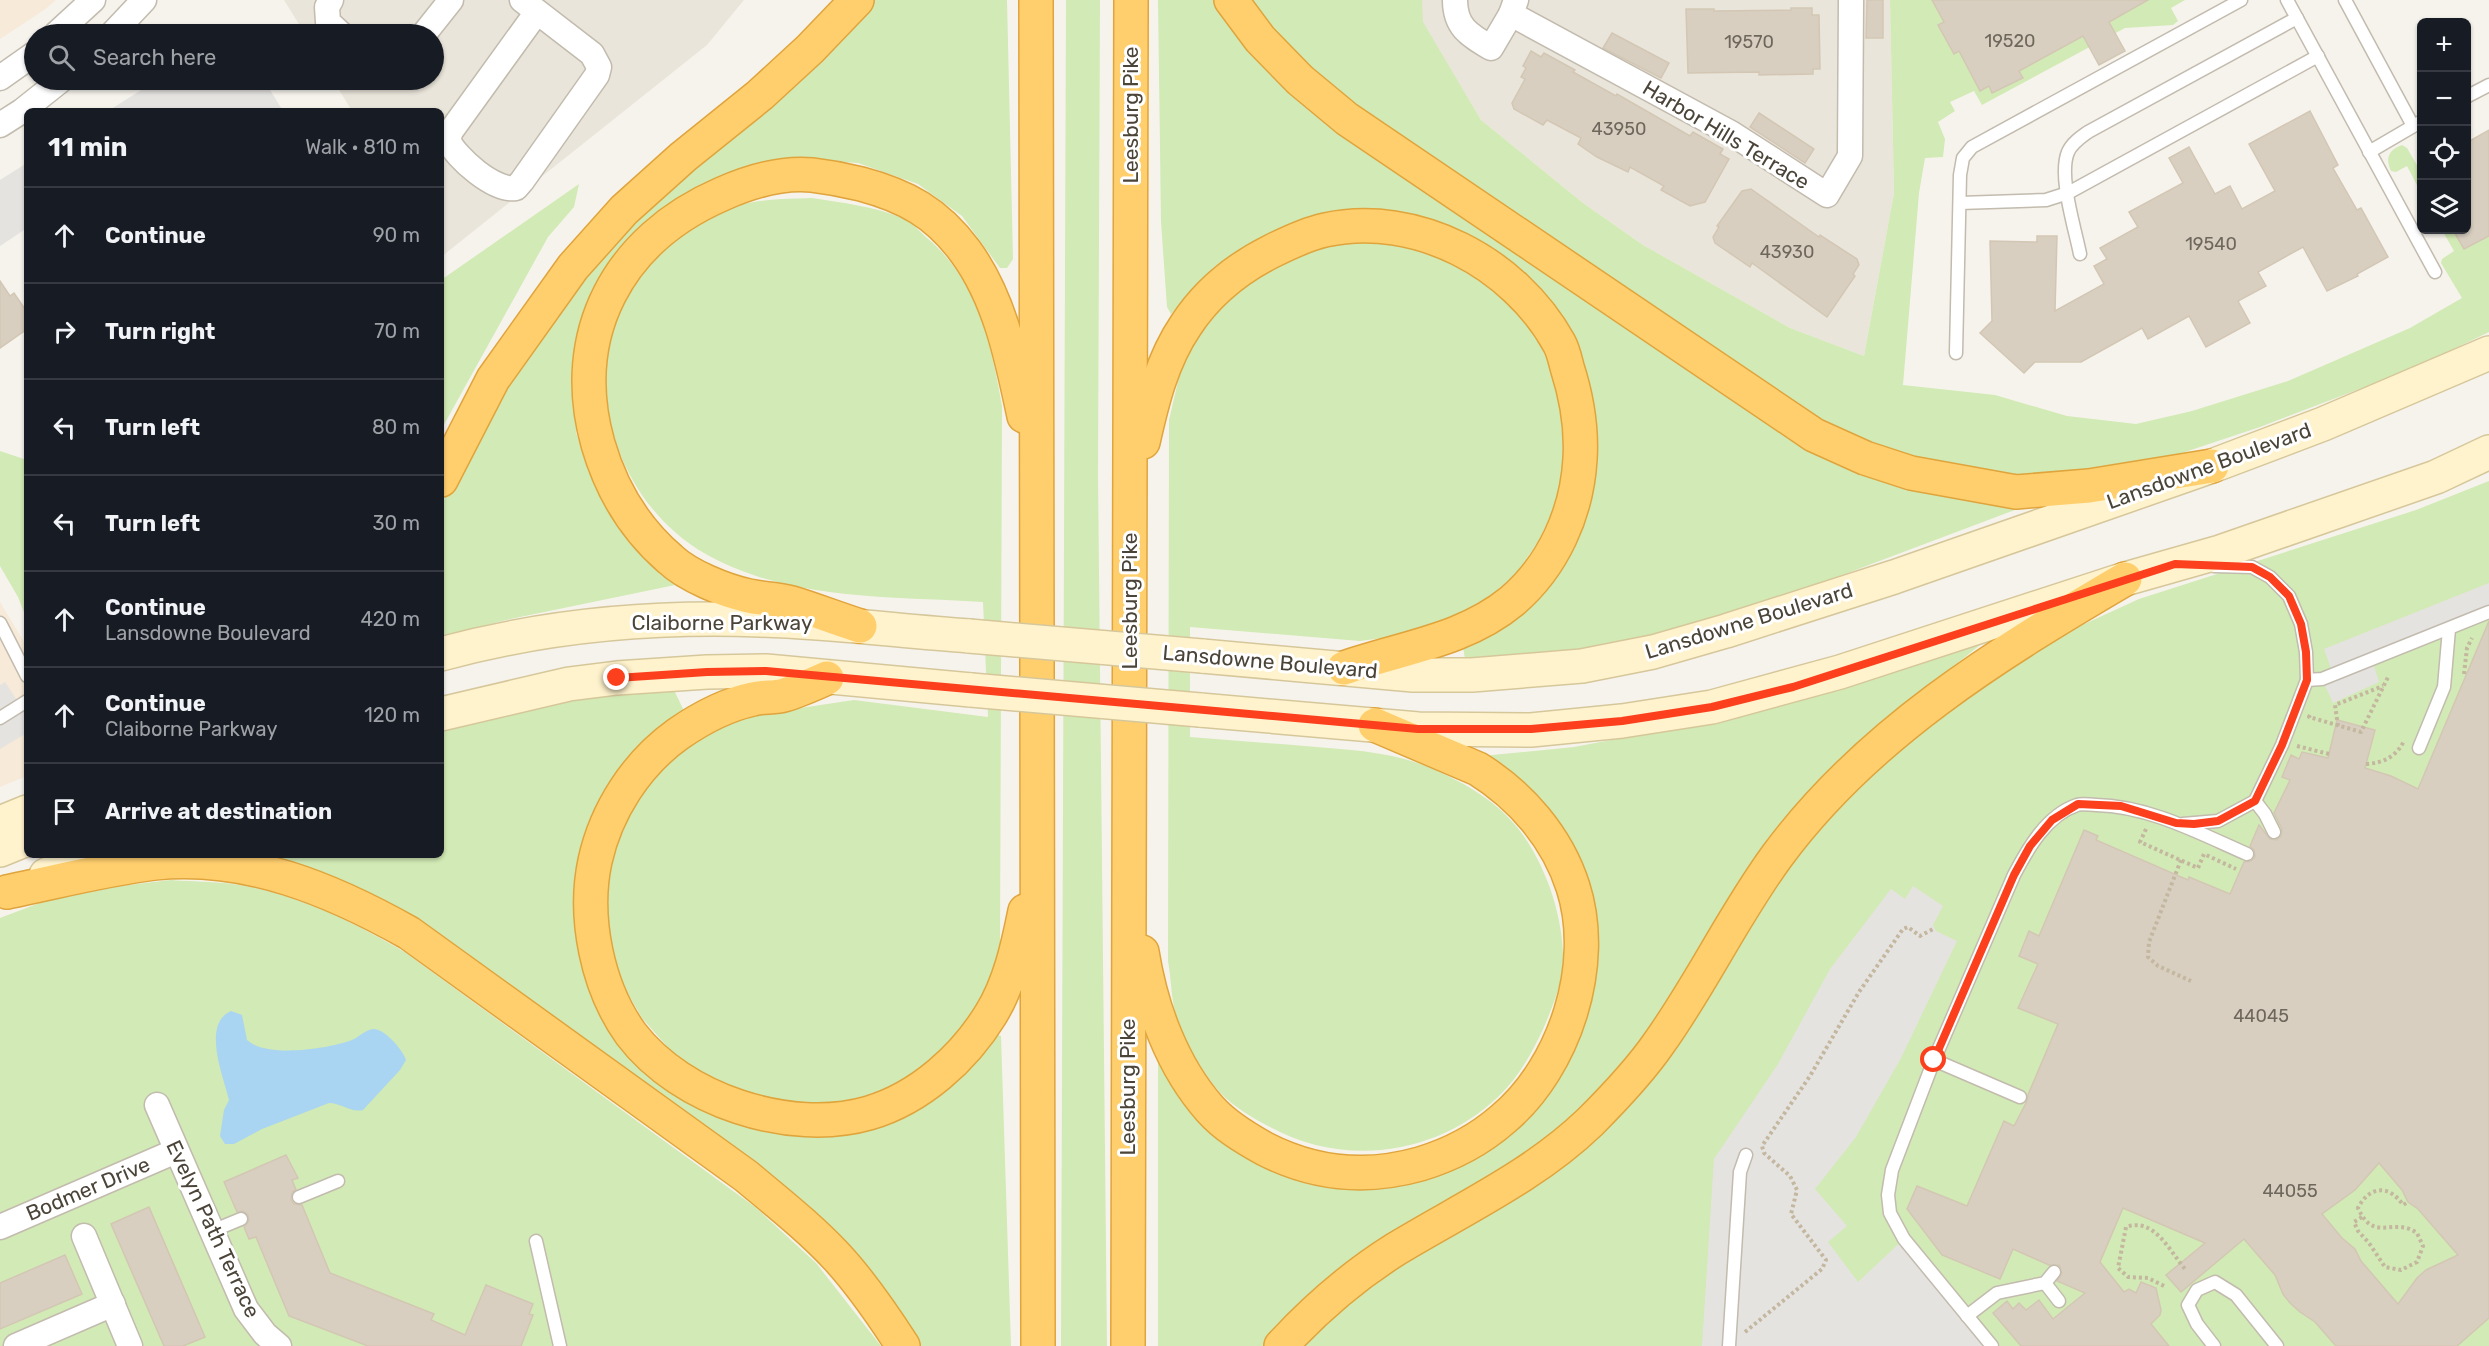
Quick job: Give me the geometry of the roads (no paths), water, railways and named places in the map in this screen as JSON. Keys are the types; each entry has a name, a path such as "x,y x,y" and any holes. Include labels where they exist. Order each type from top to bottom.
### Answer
{"highway":[{"path":"444,474 493,379 573,267 624,210 683,157 760,95 810,49 857,0"},
{"path":"1036,0 1038,1346"},
{"name":"Leesburg Pike","path":"1128,1346 1131,0"},
{"path":"1231,0 1260,39 1300,81 1347,119 1814,435 1865,458 1911,473 2016,492 2090,486 2212,466"},
{"path":"860,626 791,603 748,596 715,585 671,561 640,529 613,488 591,417 588,377 600,314 616,282 638,251 666,225 698,204 768,178 810,175 886,191 917,205 946,228 967,253 987,289 1002,326 1024,415 1038,512"},
{"path":"1130,499 1152,401 1166,362 1184,327 1197,310 1220,286 1252,261 1290,242 1326,230 1370,226 1415,232 1458,247 1500,274 1532,304 1559,344 1575,392 1582,431 1579,482 1562,534 1538,577 1510,603 1479,623 1439,640 1374,657 1344,668"},
{"path":"1281,1346 1322,1305 1354,1278 1395,1250 1537,1165 1587,1124 1614,1097 1659,1043 1751,893 1779,853 1850,774 1904,726 1993,659 2125,579"},
{"path":"827,678 783,695 753,699 709,713 676,735 632,778 598,846 591,881 592,924 598,962 612,999 631,1034 663,1066 701,1090 745,1110 789,1119 829,1120 869,1113 910,1095 943,1071 969,1044 991,1014 1006,986 1018,944 1038,848"},
{"path":"1129,867 1153,1002 1168,1041 1189,1080 1210,1110 1241,1136 1282,1157 1317,1169 1360,1173 1399,1170 1437,1159 1471,1143 1504,1119 1530,1090 1552,1058 1568,1022 1578,982 1582,931 1573,886 1553,844 1526,806 1491,777 1478,769 1375,725"},
{"path":"4,893 156,863 212,862 269,872 317,887 364,908 409,933 746,1176 799,1220 837,1257 879,1309 903,1346"}],"main road":[{"name":"Lansdowne Boulevard","path":"969,636 1413,675 1472,675 1582,666 1653,652 1894,577 2212,466 2323,424 2489,352"},
{"path":"444,713 533,691 617,678 766,671 1375,725 1462,730 1531,729 1622,721 1712,707 1840,672 2367,502 2436,477 2489,452"},
{"name":"Claiborne Parkway","path":"444,653 494,642 617,624 674,620 759,620 969,636"},
{"path":"444,665 494,642"},
{"path":"0,823 24,813"},
{"path":"0,850 24,840"},
{"path":"4,893 86,858"}],"street":[{"path":"67,24 93,0"},
{"path":"121,24 144,0"},
{"path":"330,24 327,7 331,0"},
{"path":"432,24 451,0"},
{"path":"1455,0 1458,23 1466,33 1491,48 1513,7"},
{"name":"Harbor Hills Terrace","path":"1513,7 1731,133 1827,195 1850,156 1851,0"},
{"path":"530,6 592,54 599,67 597,75 522,181 516,188 508,190 458,156 448,140 451,131 530,6"},
{"path":"0,78 24,61"},
{"path":"26,108 48,90"},
{"path":"0,125 24,109"},
{"name":"Evelyn Path Terrace","path":"157,1105 246,1308 265,1342"},
{"name":"Bodmer Drive","path":"0,1227 176,1151"},
{"path":"84,1236 130,1346"},
{"path":"16,1346 113,1304"}],"lane":[{"path":"1956,353 1963,158 1972,147 2241,0"},
{"path":"2287,0 2435,272"},
{"path":"2345,0 2417,124 2369,152"},
{"path":"2080,254 2068,193 2066,163 2068,151 2076,141 2088,132 2297,18"},
{"path":"1960,203 2046,200 2068,193 2318,56"},
{"path":"2471,94 2489,85"},
{"path":"2175,564 2252,567 2270,577 2289,596 2301,624 2306,652 2307,680 2282,745 2255,801 2218,821 2194,824 2176,823"},
{"path":"2307,680 2322,679 2489,612"},
{"path":"0,623 24,670"},
{"path":"2419,748 2444,687 2449,629"},
{"path":"0,718 24,703"},
{"path":"2255,801 2274,832"},
{"path":"1992,1346 1905,1239 1890,1213 1888,1196 1892,1170 1934,1060 2014,875 2030,846 2052,820 2078,804 2121,806 2176,823 2247,854"},
{"path":"1934,1060 2020,1097"},
{"path":"1729,1346 1740,1172 1746,1155"},
{"path":"299,1197 338,1181"},
{"path":"212,1231 241,1219"},
{"path":"536,1240 560,1346"},
{"path":"1968,1316 1997,1293 2045,1283 2054,1272"},
{"path":"2214,1346 2197,1324 2188,1305 2197,1290 2215,1282 2236,1295 2277,1346"},
{"path":"2045,1283 2059,1301"}],"water":[{"path":"231,1011 242,1015 247,1040 256,1046 282,1050 313,1049 352,1040 373,1029 382,1032 392,1040 406,1060 400,1070 363,1110 329,1103 262,1129 234,1144 225,1144 220,1136 224,1110 229,1100 216,1039 217,1027 222,1018"}]}
